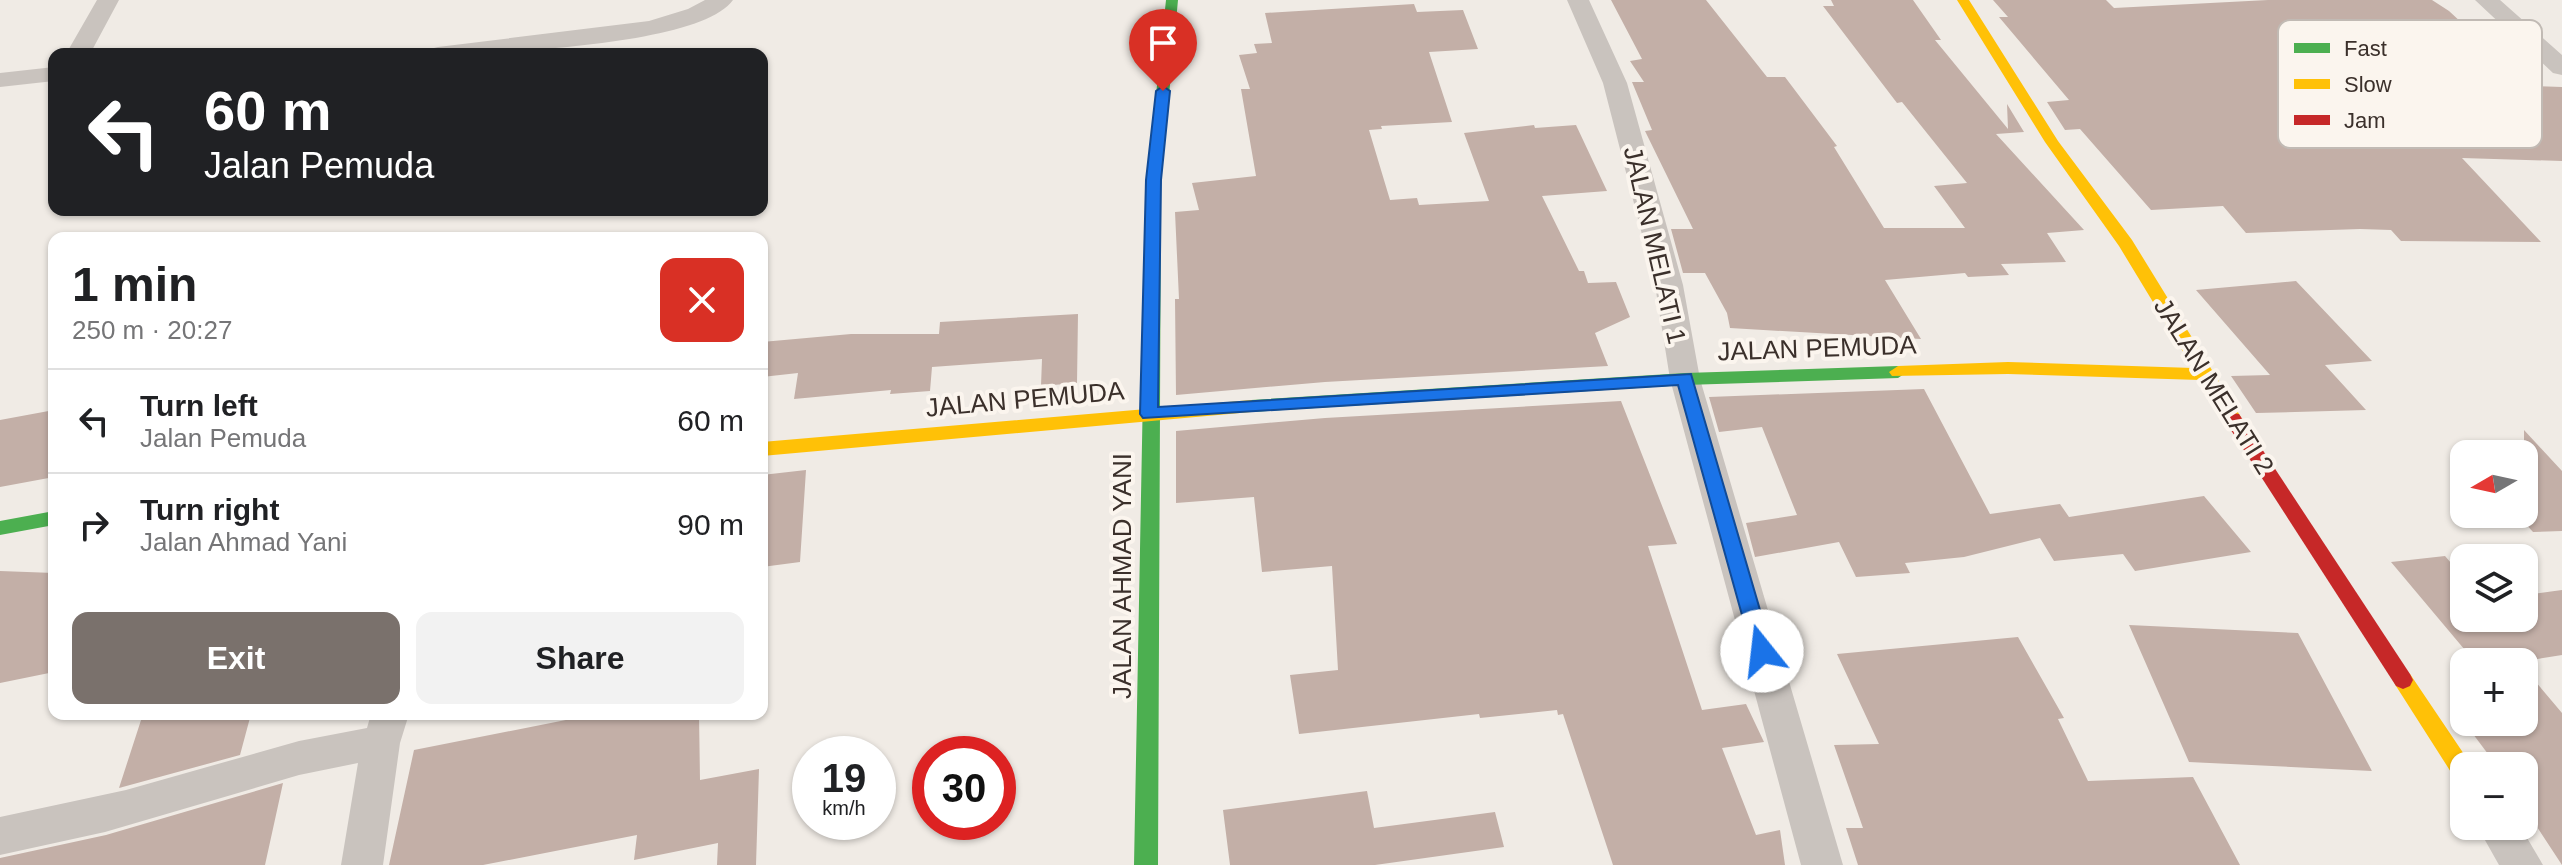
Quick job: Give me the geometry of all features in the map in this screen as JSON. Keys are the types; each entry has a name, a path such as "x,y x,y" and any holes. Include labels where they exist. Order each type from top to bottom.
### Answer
{"main road":[{"name":"JALAN AHMAD YANI","path":"1146,865 1154,180 1172,0"},
{"name":"JALAN MELATI 2","path":"1963,0 2052,142 2126,244 2204,374 2450,752"},
{"name":"JALAN PEMUDA","path":"768,448 1149,414 1685,379 2008,368 2204,374"},
{"path":"0,528 48,519"}],"street":[{"path":"81,48 108,0"},
{"path":"487,48 652,28 696,14 722,0"},
{"name":"JALAN MELATI 1","path":"1578,0 1615,83 1669,285 1685,379 1822,865"},
{"path":"2486,0 2508,20"},
{"path":"2542,50 2562,68"},
{"path":"0,80 48,75"},
{"path":"0,836 169,797 212,781 329,750 385,729"},
{"path":"362,865 385,729"},
{"path":"2506,840 2522,865"}],"building":[{"path":"1611,0 1706,0 1767,77 1785,77 1837,146 1834,147 1884,228 1965,228 1934,186 1967,183 1902,102 1897,103 1823,6 1834,6 1831,0 1913,0 1941,40 1935,40 2008,129 2007,104 2024,132 1996,134 2084,230 2047,233 2066,262 2001,264 2009,275 1968,277 1965,273 1885,280 1921,339 1730,328 1727,313 1705,273 1683,273 1671,229 1693,229 1645,131 1652,130 1632,82 1644,82 1630,61 1642,59"},
{"path":"1993,0 2106,0 2114,8 2268,0 2432,0 2459,20 2278,20 2278,148 2542,148 2542,86 2562,87 2562,161 2462,158 2541,242 2401,241 2391,230 2360,229 2246,233 2223,206 2151,210 2080,129 2065,130 2047,102 2069,100 1999,17 2008,17"},
{"path":"1414,4 1417,12 1463,10 1478,49 1429,52 1452,122 1381,126 1382,129 1369,130 1390,200 1417,198 1419,205 1489,201 1464,133 1534,125 1535,128 1576,125 1607,191 1542,196 1579,271 1584,271 1588,283 1616,282 1630,317 1595,333 1608,366 1325,382 1176,395 1175,299 1179,299 1175,212 1199,210 1192,183 1256,176 1241,89 1250,89 1239,55 1257,53 1254,44 1272,43 1265,13"},
{"path":"2296,281 2372,361 2325,365 2366,410 2256,413 2231,376 2270,375 2196,290"},
{"path":"1078,314 1077,383 1041,386 1042,359 932,367 930,391 890,394 891,390 794,399 798,373 768,376 768,341 851,334 939,334 940,322"},
{"path":"1924,389 1990,514 2060,504 2069,517 2204,496 2251,552 2135,571 2123,554 2054,561 2040,538 1964,557 1905,563 1910,573 1856,577 1839,542 1755,557 1746,523 1797,515 1762,427 1719,432 1709,397"},
{"path":"1621,401 1677,544 1648,546 1702,710 1746,704 1764,742 1722,748 1756,835 1780,830 1785,865 1613,865 1563,714 1558,715 1557,710 1480,718 1479,714 1299,734 1290,675 1338,670 1332,566 1262,572 1254,497 1176,503 1176,431 1325,418"},
{"path":"48,411 48,478 0,487 0,420"},
{"path":"2524,430 2533,440 2524,440"},
{"path":"2538,445 2562,471 2562,531 2533,532 2529,528 2538,528"},
{"path":"806,470 800,562 768,566 768,474"},
{"path":"2445,556 2450,562 2450,632 2538,632 2538,593 2562,590 2562,655 2538,659 2538,648 2463,648 2391,562"},
{"path":"0,571 48,573 48,673 0,683"},
{"path":"2129,625 2298,633 2372,771 2189,762"},
{"path":"2018,637 2064,718 2058,719 2088,781 2193,777 2240,865 1858,865 1846,828 1863,828 1834,745 1879,744 1837,654"},
{"path":"2538,685 2562,713 2562,865 2538,828 2538,752 2486,752 2474,736 2538,736"},
{"path":"141,720 249,720 240,755 119,788"},
{"path":"566,720 699,720 700,780 759,769 756,865 717,865 718,843 634,860 637,835 483,865 389,865 414,750"},
{"path":"283,783 265,865 0,865 0,858 106,835"},
{"path":"1367,791 1374,828 1495,812 1504,847 1375,865 1230,865 1223,810"}],"traffic: fast":[{"path":"1146,865 1154,180 1172,0"},
{"path":"1251,406 1685,379 1898,372"},
{"path":"0,528 48,519"}],"traffic: slow":[{"path":"1963,0 2052,142 2126,244 2233,419"},
{"path":"1898,372 2008,368 2204,374"},
{"path":"768,448 1251,406"},
{"path":"2403,680 2450,752"}],"traffic: jam":[{"path":"2233,419 2403,680"}],"route":[{"path":"1163,91 1154,180 1149,414 1325,400 1685,379 1762,651"}]}
